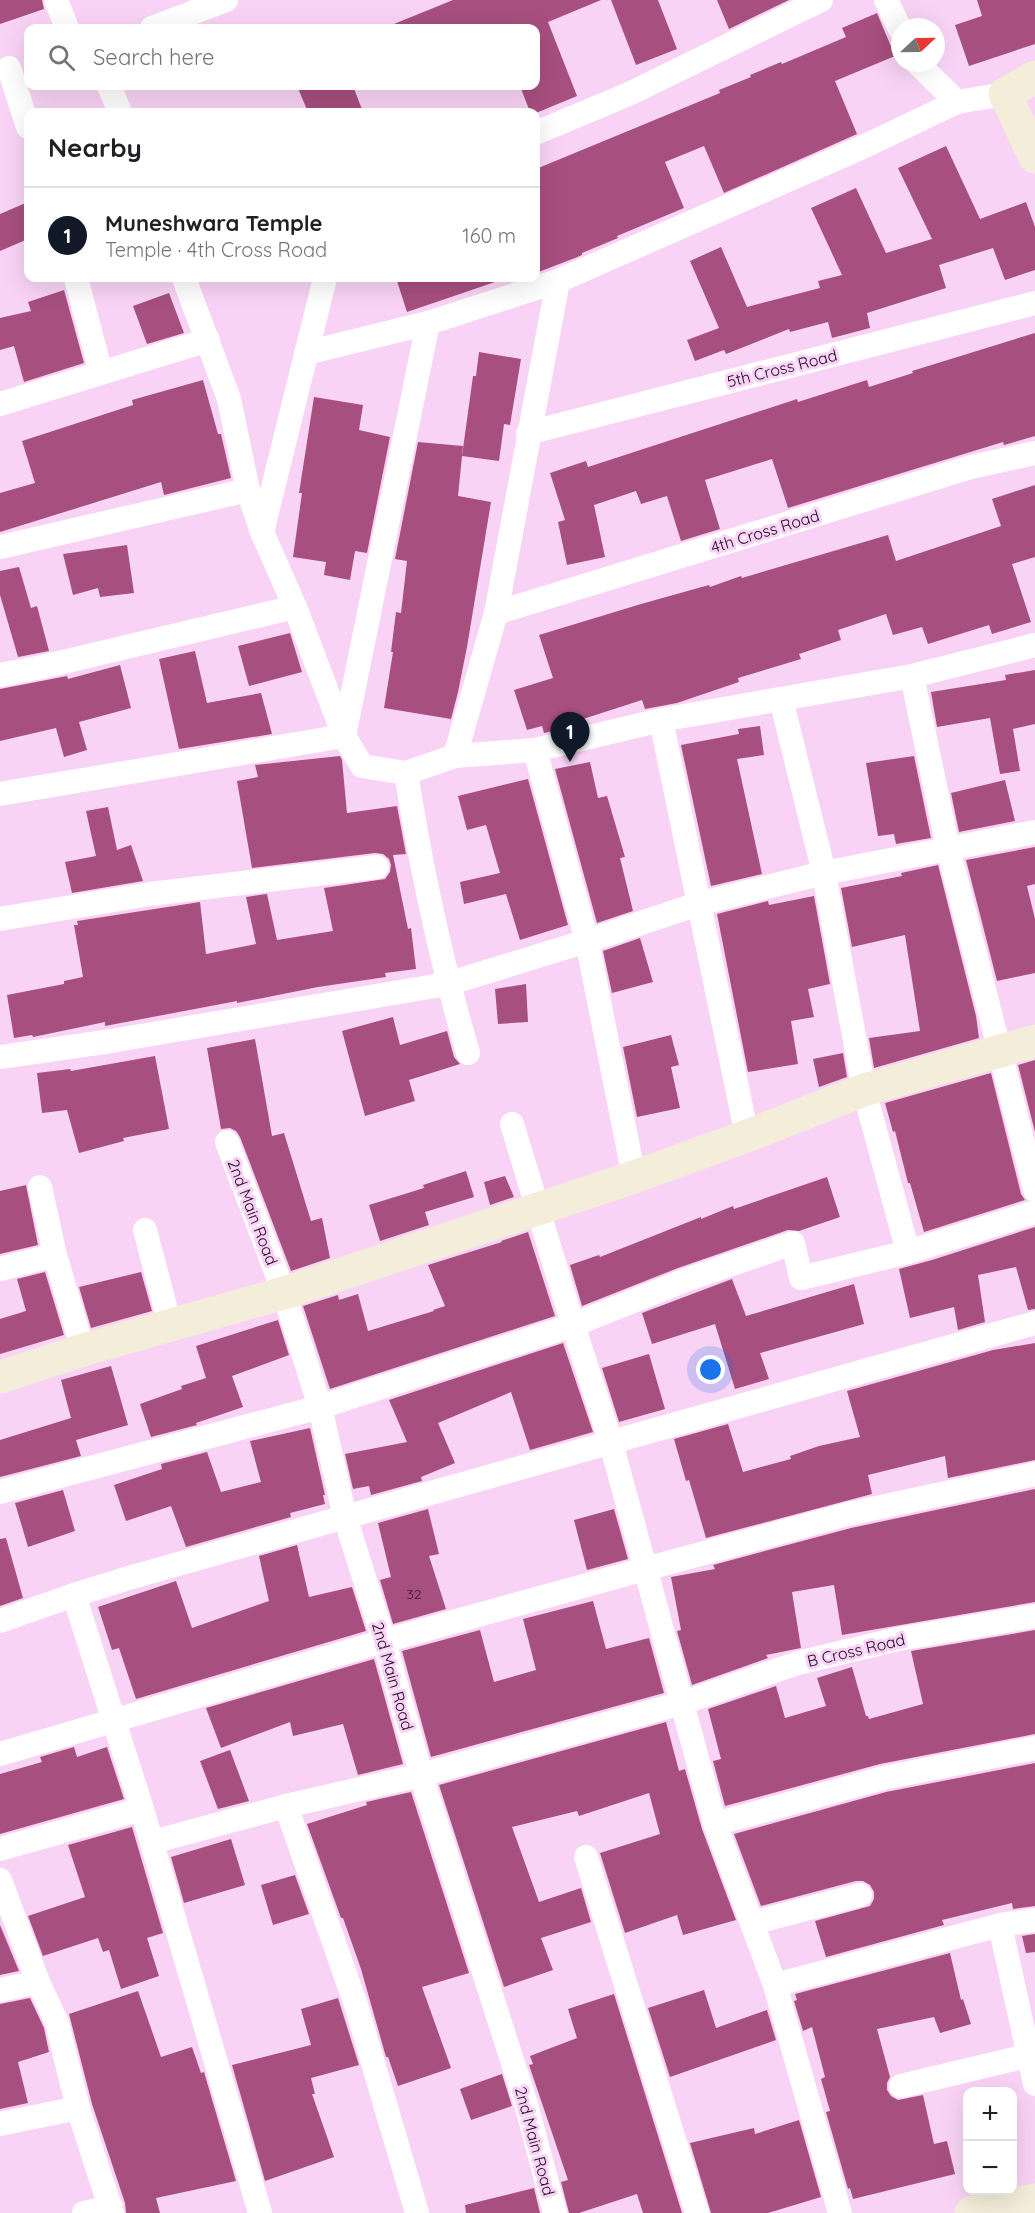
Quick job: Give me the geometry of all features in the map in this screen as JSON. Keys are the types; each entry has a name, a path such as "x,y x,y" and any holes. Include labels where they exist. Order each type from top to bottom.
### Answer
{"street":[{"path":"56,0 65,24"},
{"path":"163,24 226,0"},
{"path":"540,131 631,93 821,0"},
{"path":"886,0 895,18"},
{"path":"13,68 24,111"},
{"path":"926,72 957,102"},
{"path":"306,353 428,323 558,281 864,146 957,102 1005,94 1035,77"},
{"path":"112,90 118,108"},
{"path":"1005,94 1035,157"},
{"path":"455,756 496,613 558,281"},
{"path":"77,282 101,373"},
{"path":"188,282 229,399 248,490 262,532 295,607 344,736 362,765 406,773 455,756 535,750 661,720 912,676 1035,645"},
{"path":"262,532 324,282"},
{"name":"5th Cross Road","path":"528,433 1035,303"},
{"path":"344,736 428,323"},
{"path":"0,404 208,340"},
{"name":"4th Cross Road","path":"496,613 971,467 1035,453"},
{"path":"0,547 248,490"},
{"path":"0,675 295,607"},
{"path":"912,676 948,848 1035,1190"},
{"path":"782,699 824,873 864,1090 908,1252"},
{"path":"661,720 747,1136"},
{"path":"0,794 344,736"},
{"path":"535,750 587,941 634,1177"},
{"path":"406,773 421,864 447,984 468,1053"},
{"path":"0,1057 226,1022 447,984 698,904 824,873 1035,832"},
{"path":"0,919 150,894 377,867"},
{"path":"0,1377 83,1350 284,1293 634,1177 864,1090 1035,1041"},
{"path":"512,1124 611,1443 715,1824 775,1985 840,2213"},
{"name":"2nd Main Road","path":"227,1142 284,1293 320,1407 345,1516 422,1774 526,2104 555,2213"},
{"path":"40,1187 55,1255 83,1350"},
{"path":"0,1492 320,1407 573,1325 683,1281 793,1243 801,1278 908,1252 1035,1212"},
{"path":"145,1230 170,1325"},
{"path":"0,1269 55,1255"},
{"path":"0,1622 132,1576 1035,1323"},
{"path":"0,1754 384,1641 645,1569 849,1514 1035,1474"},
{"path":"74,1595 152,1842 260,2213"},
{"name":"B Cross Road","path":"152,1842 286,1806 422,1774 682,1703 798,1663 898,1639 1035,1616"},
{"path":"715,1824 882,1778 1035,1748"},
{"path":"286,1806 356,2005 417,2213"},
{"path":"0,1849 142,1809"},
{"path":"586,1857 697,2213"},
{"path":"0,1880 38,1982 57,2024 78,2108 111,2210 84,2213"},
{"path":"752,1923 860,1895"},
{"path":"775,1985 1000,1925 1035,1920"},
{"path":"1000,1925 1032,2054 1035,2084"},
{"path":"0,1990 38,1982"},
{"path":"901,2086 1032,2054"},
{"path":"0,2124 78,2108"},
{"path":"971,2213 1035,2200"}],"building":[{"path":"0,0 42,0 44,9 0,24"},
{"path":"453,0 601,0 548,22 577,96 540,111 540,108 528,108 522,90 540,90 540,24 394,24"},
{"path":"611,0 658,0 677,49 636,65"},
{"path":"717,0 789,0 729,29"},
{"path":"977,0 1035,0 1035,44 969,66 955,25 982,16"},
{"path":"877,13 891,46 891,58 835,81 857,134 724,193 704,146 665,162 684,208 617,236 618,238 582,253 582,255 540,271 540,167 720,93 719,90 751,77 750,75 846,37 842,28"},
{"path":"299,90 355,90 361,108 306,108"},
{"path":"946,146 980,219 1026,202 1035,227 1035,270 1005,280 993,248 939,265 946,288 867,313 870,328 832,338 828,322 790,332 789,329 726,354 724,350 695,361 687,340 719,328 690,261 721,247 747,307 820,288 818,281 842,275 811,208 856,188 886,253 932,239 898,168"},
{"path":"24,204 24,241 0,251 0,214"},
{"path":"397,282 495,282 407,312"},
{"path":"64,290 84,363 24,382 14,346 0,350 0,318 31,311 28,302"},
{"path":"169,293 184,333 147,344 133,306"},
{"path":"1035,333 1035,436 1004,445 1003,442 788,508 772,459 705,480 720,529 681,541 667,496 641,504 636,491 594,505 605,557 567,565 558,522 565,520 550,473 586,461 588,467 797,399 798,402 867,380 869,387 913,373 912,371"},
{"path":"479,352 521,359 510,425 504,424 499,461 462,456 473,376 476,376"},
{"path":"203,380 218,434 221,434 231,478 164,495 161,482 0,532 0,493 35,483 22,441 133,405 132,400"},
{"path":"314,397 363,405 359,430 390,437 367,553 355,551 350,580 324,575 326,562 293,557 302,493 299,493"},
{"path":"418,442 463,446 458,496 491,502 467,647 451,719 384,708 393,652 391,652 396,612 401,613 407,561 395,559"},
{"path":"1035,485 1035,557 1012,564 1031,622 992,634 989,625 928,644 922,627 893,635 886,614 838,630 841,640 799,654 801,659 738,678 739,682 677,703 645,709 642,700 580,720 581,724 544,733 542,726 527,730 514,690 553,678 539,635 888,535 896,561 1001,526 992,499"},
{"path":"127,545 134,593 100,597 98,588 73,595 63,554"},
{"path":"19,567 31,608 37,606 49,651 18,657 0,595 0,571"},
{"path":"290,633 302,672 249,686 238,646"},
{"path":"195,651 207,703 261,693 272,734 179,749 159,659"},
{"path":"120,665 131,708 79,722 87,750 64,757 56,728 0,741 0,689 67,676 68,679"},
{"path":"1035,670 1035,724 1013,729 1020,771 1000,774 990,718 937,727 931,692 1006,680 1005,675"},
{"path":"760,726 764,755 737,759 762,874 711,886 681,745 739,734 738,729"},
{"path":"340,756 347,813 397,806 406,854 393,855 408,929 411,928 416,969 385,973 386,977 318,987 237,1003 237,1001 105,1026 105,1022 33,1037 32,1035 14,1038 7,995 64,984 64,981 83,977 74,925 78,925 77,921 200,902 206,954 256,944 246,897 267,894 277,940 333,931 324,888 385,879 390,872 389,859 383,854 375,853 252,868 237,781 258,777 255,765"},
{"path":"914,756 931,838 896,844 894,834 878,836 866,763"},
{"path":"590,762 598,798 607,796 625,857 620,858 633,911 597,923 555,769"},
{"path":"528,779 568,925 520,940 506,894 464,904 460,882 500,873 486,825 467,830 458,796"},
{"path":"1005,780 1015,821 959,832 951,793"},
{"path":"108,807 117,850 131,845 143,881 72,893 65,862 96,856 86,811"},
{"path":"1035,847 1035,884 1027,886 1035,919 1035,973 997,981 966,860"},
{"path":"938,865 976,1016 979,1038 874,1068 869,1038 920,1031 905,935 852,947 841,888 902,876 901,873"},
{"path":"814,896 830,984 808,989 814,1017 791,1021 798,1064 748,1072 717,914 768,901 769,905"},
{"path":"640,938 653,982 612,993 603,951"},
{"path":"526,984 528,1022 498,1024 495,989"},
{"path":"393,1017 400,1045 447,1031 454,1057 460,1064 409,1080 415,1101 365,1116 342,1031"},
{"path":"671,1035 679,1065 671,1067 680,1108 637,1117 623,1047"},
{"path":"255,1039 272,1136 284,1133 311,1221 322,1218 330,1258 291,1271 240,1137 230,1128 221,1129 207,1048"},
{"path":"843,1053 847,1077 819,1087 813,1059"},
{"path":"155,1056 169,1129 123,1138 124,1141 79,1153 67,1110 42,1113 37,1073 70,1069 71,1071"},
{"path":"1035,1060 1035,1132 1018,1065"},
{"path":"991,1073 1021,1194 1025,1200 924,1232 885,1103"},
{"path":"466,1171 474,1197 425,1212 429,1225 380,1241 369,1205 424,1188 423,1185"},
{"path":"505,1176 514,1197 490,1205 484,1182"},
{"path":"827,1177 840,1217 799,1231 788,1230 678,1268 582,1306 570,1265 599,1255 600,1257 733,1206 734,1209"},
{"path":"26,1185 38,1245 0,1254 0,1191"},
{"path":"1035,1227 1035,1309 1028,1310 1016,1267 978,1275 985,1322 958,1330 954,1307 910,1318 899,1269"},
{"path":"528,1232 555,1316 330,1389 303,1306 338,1295 339,1300 358,1294 368,1331 434,1311 445,1306 428,1265"},
{"path":"45,1272 64,1335 0,1354 0,1319 26,1311 17,1279"},
{"path":"141,1272 152,1311 91,1328 79,1287"},
{"path":"732,1279 746,1316 854,1284 864,1324 760,1353 769,1379 735,1389 715,1324 652,1344 642,1313"},
{"path":"278,1320 289,1355 232,1376 243,1407 196,1423 197,1425 151,1437 140,1404 206,1378 196,1346"},
{"path":"563,1343 593,1432 530,1450 511,1392 438,1423 455,1463 421,1477 422,1481 371,1495 369,1486 353,1489 345,1454 407,1442 389,1400"},
{"path":"1035,1343 1035,1460 948,1478 945,1456 868,1475 872,1494 706,1538 674,1439 728,1424 743,1472 791,1459 790,1456 819,1446 860,1437 847,1391 993,1350"},
{"path":"649,1354 665,1409 619,1422 602,1368"},
{"path":"111,1366 128,1425 76,1440 81,1456 0,1477 0,1440 71,1418 61,1380"},
{"path":"310,1428 325,1504 290,1513 291,1517 186,1547 171,1506 126,1521 114,1485 162,1469 161,1464 207,1452 221,1492 261,1482 250,1441"},
{"path":"1035,1489 1035,1602 842,1635 834,1585 792,1592 801,1648 766,1655 768,1658 692,1685 677,1631 681,1630 671,1577 715,1569 713,1565 851,1528"},
{"path":"63,1490 75,1531 28,1547 15,1503"},
{"path":"428,1509 439,1554 429,1556 446,1609 393,1624 380,1580 391,1577 378,1523"},
{"path":"614,1509 628,1559 587,1570 574,1520"},
{"path":"6,1538 23,1598 0,1606 0,1539"},
{"path":"297,1545 309,1597 352,1587 366,1631 136,1699 119,1648 112,1650 98,1607 176,1581 192,1628 269,1601 259,1556"},
{"path":"593,1601 606,1649 649,1638 664,1693 431,1757 402,1651 480,1630 494,1682 536,1670 523,1619"},
{"path":"1035,1630 1035,1734 880,1764 725,1806 713,1761 721,1759 708,1709 776,1686 785,1718 826,1706 817,1678 852,1667 866,1716 869,1719 923,1704 911,1651"},
{"path":"374,1659 403,1764 358,1775 343,1724 293,1736 290,1722 221,1748 206,1708"},
{"path":"666,1722 679,1771 685,1769 702,1829 736,1920 683,1935 677,1915 625,1933 600,1853 660,1834 649,1793 579,1816 577,1811 512,1827 539,1902 581,1888 591,1922 541,1938 553,1970 504,1987 439,1785"},
{"path":"74,1747 77,1757 107,1747 124,1799 0,1834 0,1774 42,1762 40,1757"},
{"path":"230,1750 249,1801 218,1809 200,1761"},
{"path":"1035,1763 1035,1906 1013,1909 1012,1903 942,1920 944,1925 826,1957 815,1921 870,1906 874,1899 874,1892 870,1885 863,1881 856,1881 761,1906 734,1834 886,1792"},
{"path":"411,1792 469,1973 422,1987 451,2068 398,2086 388,2057 386,2057 361,1969 307,1824 367,1805 366,1802"},
{"path":"132,1827 163,1933 147,1938 159,1976 121,1989 109,1950 103,1952 98,1938 43,1956 28,1916 85,1897 68,1845"},
{"path":"231,1839 245,1885 184,1903 171,1857"},
{"path":"295,1875 309,1914 273,1925 261,1885"},
{"path":"0,1925 19,1971 0,1975"},
{"path":"1035,1934 1035,1952 1026,1953 1022,1936"},
{"path":"950,1953 961,2000 963,1999 971,2024 940,2033 934,2017 877,2029 890,2077 887,2090 898,2100 923,2095 934,2144 947,2141 955,2174 853,2199 850,2188 848,2189 826,2112 830,2111 821,2079 825,2077 812,2027 803,2031 794,2001 797,2000 795,1994"},
{"path":"704,1990 716,2028 767,2010 776,2040 670,2077 648,2008"},
{"path":"138,1991 161,2057 192,2047 201,2073 204,2072 236,2181 156,2198 160,2213 126,2213 125,2203 92,2104 69,2014"},
{"path":"614,1994 682,2213 643,2213 637,2194 579,2213 569,2213 561,2182 568,2180 529,2065 533,2064 530,2056 577,2038 568,2009"},
{"path":"30,1998 44,2028 49,2052 18,2062 28,2103 0,2109 0,2004"},
{"path":"338,1998 359,2065 311,2078 315,2094 312,2094 334,2157 265,2181 232,2065 311,2045 301,2009"},
{"path":"502,2074 512,2106 471,2120 460,2089"},
{"path":"799,2120 821,2197 768,2213 711,2213 690,2143 754,2128 755,2134"},
{"path":"534,2188 540,2213 466,2213 465,2205"}],"place":[{"name":"Muneshwara Temple","path":"570,762"}]}
